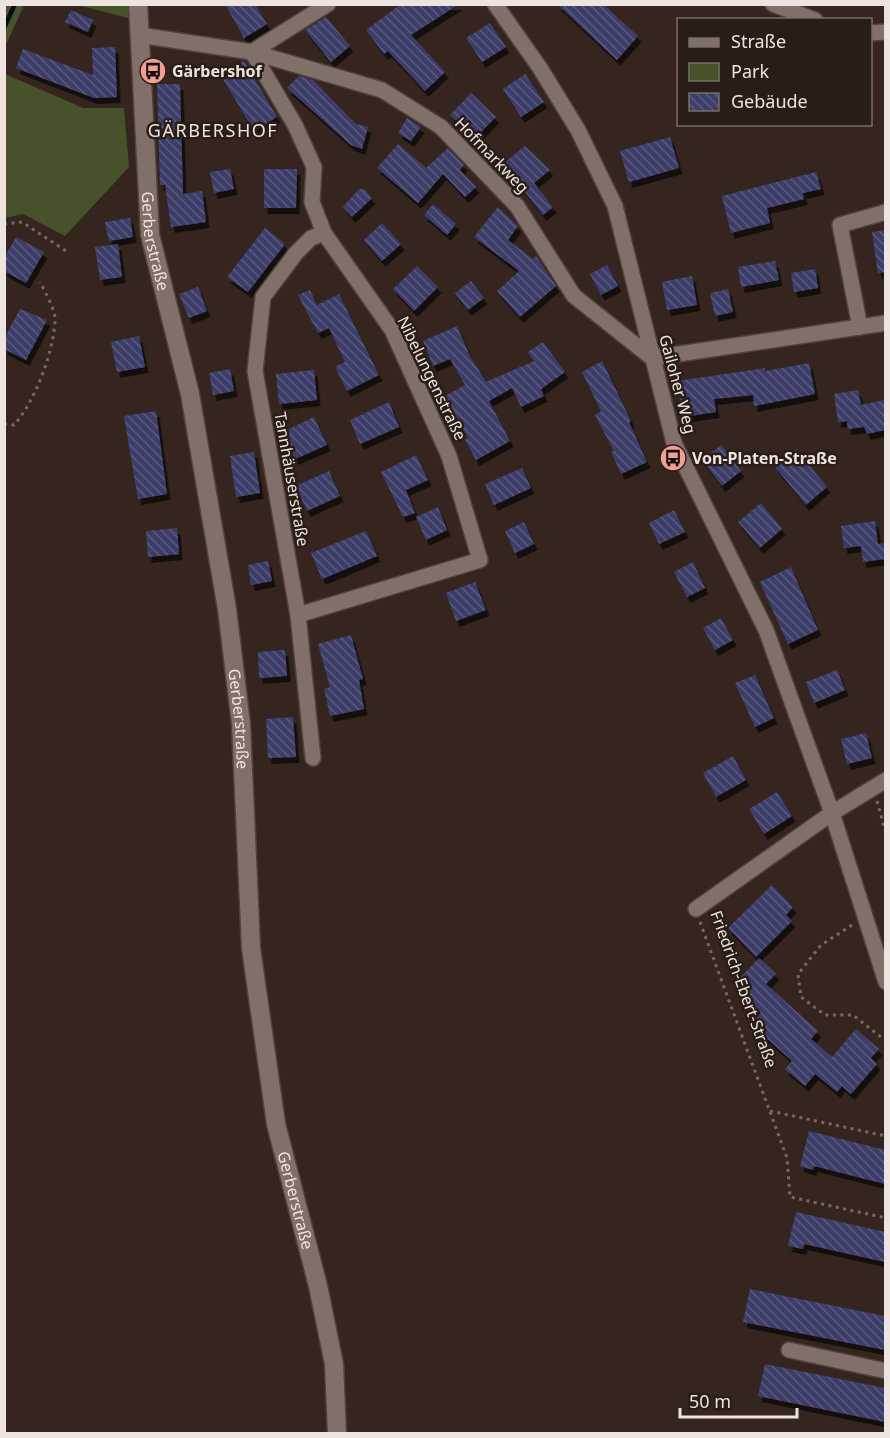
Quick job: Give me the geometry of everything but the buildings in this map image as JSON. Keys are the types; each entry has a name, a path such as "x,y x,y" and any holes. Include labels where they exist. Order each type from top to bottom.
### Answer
{"street":[{"name":"Gerberstraße","path":"138,4 150,235 190,394 227,609 241,724 251,948 276,1124 318,1286 334,1364 337,1434"},
{"path":"252,52 328,4"},
{"name":"Gailoher Weg","path":"495,4 540,68 578,130 615,206 674,443 766,630 832,813 885,982"},
{"path":"772,4 810,18"},
{"name":"Hofmarkweg","path":"139,35 252,52 382,90 441,127 516,206 574,296 652,358"},
{"name":"Nibelungenstraße","path":"252,52 295,125 314,167 312,202 324,232 392,330 450,456 480,560 298,615"},
{"path":"860,327 840,225 885,212"},
{"name":"Tannhäuserstraße","path":"313,758 298,615 255,371 263,297 296,253 311,238 324,232"},
{"path":"652,358 885,323"},
{"name":"Friedrich-Ebert-Straße","path":"696,909 832,813 879,784"},
{"path":"789,1350 885,1371"}],"path":[{"path":"4,224 22,222 66,251"},
{"path":"4,424 14,425 27,410 44,367 56,319 40,282"},
{"path":"879,784 885,834"},
{"name":"Friedrich-Ebert-Straße","path":"696,909 787,1158 790,1197 885,1218"},
{"path":"866,920 850,925 822,945 798,974 801,996 825,1015 853,1015 881,1037 885,1036"},
{"path":"769,1110 885,1136"}],"green space":[{"path":"4,5 24,5 5,47"},
{"path":"78,5 128,5 128,18"},
{"path":"5,74 83,108 124,108 129,167 65,236 23,214 5,218"}],"waterway":[{"path":"4,28 15,4"}],"place":[{"name":"Gärbershof","path":"153,71"},
{"name":"Von-Platen-Straße","path":"673,458"}],"district":[{"name":"GÄRBERSHOF","path":"213,130"}]}
